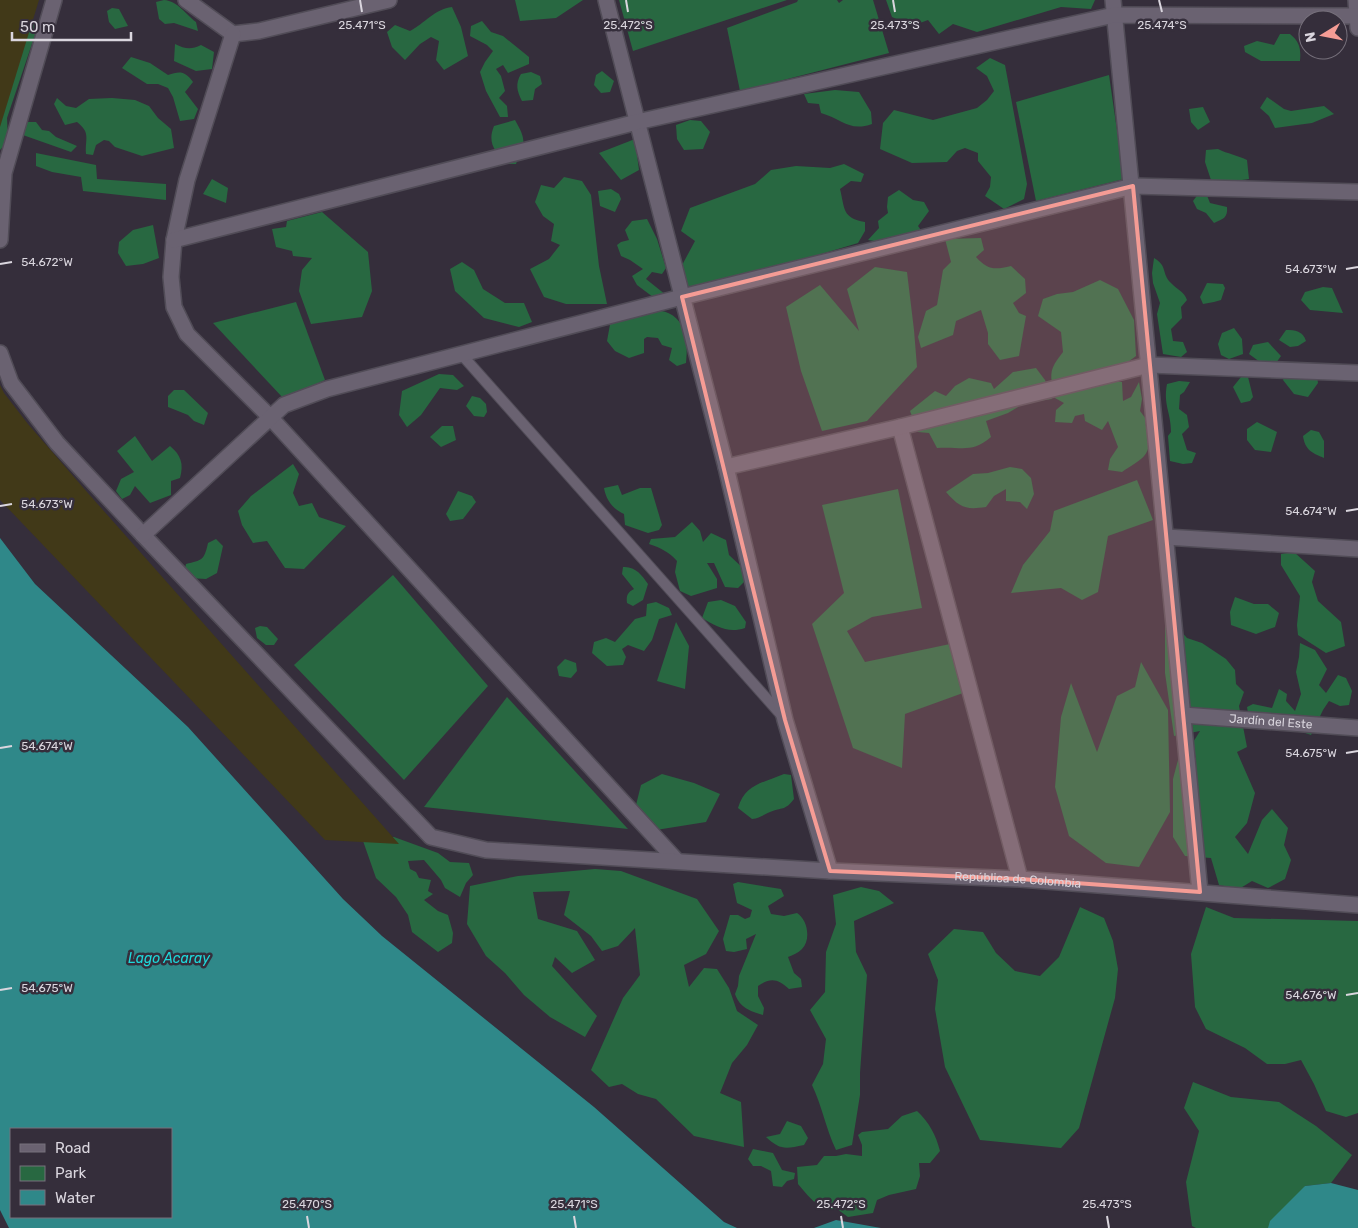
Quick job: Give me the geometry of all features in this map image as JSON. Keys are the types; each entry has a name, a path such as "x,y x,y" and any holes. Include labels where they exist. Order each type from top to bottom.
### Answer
{"street":[{"path":"0,240 4,173 54,0"},
{"path":"186,0 233,34 259,31 390,0"},
{"path":"606,0 726,467 785,720 830,871"},
{"path":"174,240 637,122 1114,7 1358,20 1356,0"},
{"path":"1114,7 1200,892"},
{"path":"233,34 187,180 174,240 171,277 174,307 187,334 270,417 677,861"},
{"path":"143,535 284,405 327,389 682,297 1132,186 1358,192"},
{"name":"República de Colombia","path":"0,353 11,383 57,443 431,837 486,850 830,871 1020,879 1358,905"},
{"path":"726,467 900,427 1149,365 1358,373"},
{"path":"900,427 1020,879"},
{"path":"1166,537 1358,549"},
{"name":"Jardín del Este","path":"1183,715 1358,728"}],"lane":[{"path":"462,354 785,720"}],"highlighted area":[{"path":"1133,186 1200,892 1020,879 830,871 785,720 682,297"}],"green space":[{"path":"164,0 181,8 196,22 198,31 174,23 165,24 159,19 156,2"},
{"path":"515,0 583,0 556,18 520,21"},
{"path":"619,0 787,0 633,51"},
{"path":"798,0 837,0 839,3 843,0 873,0 889,53 740,91 727,28"},
{"path":"886,0 1095,0 1091,9 1061,7 977,32 953,24 939,34 928,20 912,26 892,17"},
{"path":"452,7 461,27 468,56 444,70 436,60 439,41 431,37 420,44 405,60 392,47 387,32 395,25 410,31 440,10"},
{"path":"112,8 119,9 128,26 115,29 109,22 107,11"},
{"path":"29,18 39,23 7,118 8,141 0,150 0,71"},
{"path":"482,21 491,32 503,36 529,57 529,64 508,73 503,65 496,69 501,76 505,91 499,98 507,106 508,117 500,117 486,91 480,72 493,51 487,45 470,36 471,26"},
{"path":"1280,34 1290,34 1298,43 1298,60 1300,61 1261,61 1245,52 1244,46 1257,41 1274,45"},
{"path":"175,44 188,48 201,45 214,52 212,69 196,71 174,61"},
{"path":"131,57 150,63 168,75 176,73 185,74 193,82 185,92 198,109 194,119 180,121 173,97 168,88 158,84 147,84 122,68"},
{"path":"990,58 1005,65 1027,184 1024,199 1004,209 985,196 990,187 991,177 978,161 978,153 965,148 957,151 947,162 912,163 880,149 883,123 894,110 933,120 977,108 987,100 994,91 987,76 976,68"},
{"path":"602,71 614,81 610,92 601,93 594,85 596,75"},
{"path":"531,72 540,76 542,84 535,89 533,100 522,101 517,84 521,74"},
{"path":"1109,75 1124,179 1036,201 1016,102"},
{"path":"835,90 859,92 871,112 872,124 851,126 821,113 819,104 808,103 804,94"},
{"path":"1267,97 1284,109 1291,111 1324,106 1334,114 1312,123 1275,128 1269,116 1260,108"},
{"path":"57,98 66,106 76,108 89,99 135,100 149,106 158,118 171,129 174,148 142,156 115,147 109,141 104,140 96,145 93,155 86,154 86,133 84,129 77,122 65,125 54,104"},
{"path":"1203,107 1210,122 1198,130 1191,122 1189,109"},
{"path":"515,120 523,138 523,146 516,164 506,164 493,146 492,132 494,126"},
{"path":"690,120 701,121 710,132 703,149 684,150 677,139 676,125"},
{"path":"26,122 36,122 42,130 49,131 56,137 77,146 71,152 20,134"},
{"path":"635,139 639,170 621,180 599,153"},
{"path":"1218,149 1247,160 1249,179 1228,182 1211,180 1205,162 1206,150"},
{"path":"36,153 96,165 97,179 166,184 166,200 83,191 81,177 52,172 36,166"},
{"path":"844,164 864,174 861,182 851,181 840,189 848,215 865,222 865,231 858,243 768,270 686,290 680,269 695,241 681,231 690,208 755,184 771,170 796,166 830,168"},
{"path":"564,177 582,181 591,195 599,266 607,304 566,304 544,297 530,269 549,259 560,245 551,241 554,224 543,216 535,202 541,185 554,188"},
{"path":"212,179 228,188 226,203 203,194"},
{"path":"611,189 619,194 621,199 615,212 600,206 598,191"},
{"path":"899,190 913,200 924,202 929,211 918,226 923,233 881,242 868,240 879,228 878,221 888,213 888,197"},
{"path":"1199,193 1206,193 1210,203 1227,207 1227,214 1224,218 1214,223 1206,213 1197,209 1193,201"},
{"path":"322,212 368,252 372,291 362,317 311,324 299,291 302,270 312,258 293,256 292,251 276,247 272,229 286,227 287,221"},
{"path":"647,219 657,239 666,268 662,274 652,272 646,279 666,295 657,300 637,285 632,276 643,269 621,256 617,245 629,240 625,230 632,221"},
{"path":"153,225 159,258 143,264 126,266 118,253 119,242 133,230"},
{"path":"981,238 984,250 976,257 980,261 992,268 1011,266 1025,279 1026,293 1013,303 1019,313 1026,316 1019,356 1000,360 988,344 988,333 981,310 956,321 953,335 921,348 918,337 926,311 937,305 943,270 951,262 945,239"},
{"path":"1154,258 1163,267 1168,279 1187,300 1181,307 1182,318 1171,329 1173,341 1183,342 1187,352 1181,357 1163,354 1157,314 1160,303 1153,283 1152,273"},
{"path":"462,262 474,270 483,289 505,303 524,303 532,322 519,327 484,318 455,291 450,269"},
{"path":"875,267 907,272 917,367 867,421 822,431 801,371 786,307 820,285 859,331 847,289"},
{"path":"1100,280 1118,289 1134,320 1136,356 1128,362 1112,381 1122,382 1123,401 1131,397 1139,382 1142,399 1140,411 1146,419 1149,442 1148,449 1142,458 1122,472 1108,470 1110,459 1118,447 1108,421 1102,430 1085,421 1084,414 1075,416 1072,423 1055,422 1056,410 1064,403 1055,398 1051,378 1055,364 1063,352 1061,332 1038,316 1043,299 1057,294 1073,292"},
{"path":"1207,283 1223,284 1225,288 1221,300 1203,304 1200,297"},
{"path":"1323,287 1332,288 1343,313 1310,310 1301,300 1305,292"},
{"path":"296,302 325,380 284,399 213,323"},
{"path":"655,310 665,312 679,321 687,344 686,363 677,366 669,360 672,348 662,345 658,338 647,337 644,339 644,353 629,358 615,351 607,341 611,319"},
{"path":"1234,328 1242,339 1243,354 1229,359 1221,355 1218,344 1222,333"},
{"path":"1286,330 1298,332 1303,335 1306,341 1298,346 1290,347 1279,340"},
{"path":"1268,342 1281,356 1276,363 1260,362 1249,354 1253,345"},
{"path":"1290,363 1304,364 1317,376 1318,383 1308,397 1294,394 1283,380"},
{"path":"1036,368 1045,380 1052,399 1031,402 1012,392 1018,407 986,421 991,437 977,446 937,448 929,433 918,432 910,411 935,391 946,396 955,386 969,378 991,383 994,389 1013,372"},
{"path":"439,374 453,375 464,386 457,390 440,388 421,415 407,427 399,415 402,391"},
{"path":"1241,377 1248,377 1253,397 1250,401 1241,403 1233,387"},
{"path":"1179,381 1190,382 1180,395 1179,409 1187,415 1189,427 1182,434 1187,450 1196,453 1192,463 1183,464 1170,461 1168,436 1171,432 1171,425 1166,398 1167,384"},
{"path":"174,390 184,390 208,413 204,425 194,421 188,415 168,407 168,396"},
{"path":"472,396 480,398 486,404 487,412 484,417 474,416 466,406"},
{"path":"1257,422 1277,432 1271,452 1255,450 1247,440 1247,429"},
{"path":"442,426 453,426 456,440 441,447 430,437"},
{"path":"1311,430 1319,432 1324,441 1324,458 1313,453 1305,445 1303,436"},
{"path":"135,436 152,461 170,446 179,456 181,464 180,478 171,481 171,495 150,503 135,486 130,495 122,499 116,491 121,479 134,472 117,451"},
{"path":"293,464 299,474 293,493 299,506 312,503 319,517 346,526 304,569 285,568 267,541 253,543 242,525 238,511 251,496"},
{"path":"1010,467 1022,469 1031,478 1034,494 1027,509 1020,502 1006,501 1006,489 994,496 986,507 973,508 960,505 946,492 973,474 988,473"},
{"path":"1137,480 1153,520 1108,536 1098,592 1082,600 1061,588 1011,593 1023,565 1050,531 1054,511"},
{"path":"618,485 622,495 640,488 651,488 662,525 659,530 648,533 625,525 624,514 611,504 604,488"},
{"path":"898,489 922,608 872,617 847,631 865,662 950,644 963,693 905,714 902,768 853,748 812,624 844,593 822,505"},
{"path":"458,491 472,496 476,502 463,519 450,521 446,514"},
{"path":"692,522 700,531 703,542 711,533 726,540 729,555 746,571 746,580 738,588 725,587 714,563 707,563 717,579 717,588 691,596 680,591 675,572 677,561 671,555 649,544 651,539 675,537"},
{"path":"216,539 223,546 217,573 206,579 189,578 184,573 186,564 202,559 208,543"},
{"path":"1294,552 1315,571 1312,582 1318,601 1341,622 1345,646 1326,653 1298,635 1297,625 1300,596 1281,565 1281,554"},
{"path":"623,567 631,568 641,574 648,584 643,600 633,606 627,603 627,596 634,589 622,574"},
{"path":"393,575 488,686 404,780 294,665"},
{"path":"1235,597 1254,604 1268,604 1279,613 1275,627 1256,634 1231,625 1230,612"},
{"path":"721,600 735,606 746,622 745,628 728,630 702,618 708,602"},
{"path":"656,602 669,608 672,615 659,619 652,640 644,651 628,645 622,649 626,657 623,665 607,666 592,653 594,642 606,638 615,642 635,619 646,616 647,604"},
{"path":"1165,619 1187,638 1202,643 1226,659 1235,670 1236,684 1244,692 1239,706 1247,747 1237,752 1255,793 1247,823 1235,837 1248,854 1262,820 1272,809 1288,828 1284,845 1291,860 1285,879 1268,888 1252,881 1239,889 1219,885 1211,858 1185,856 1173,837 1173,779 1178,760 1196,758 1192,744 1200,731 1174,736 1165,673"},
{"path":"676,622 689,646 685,689 657,681"},
{"path":"260,626 267,627 278,639 274,645 266,645 257,638 255,628"},
{"path":"1300,643 1315,650 1327,669 1319,685 1326,693 1338,675 1346,678 1352,691 1349,705 1340,706 1329,701 1311,735 1248,713 1247,707 1253,704 1272,708 1279,689 1287,694 1286,701 1295,711 1301,694 1296,672"},
{"path":"565,659 576,663 577,671 571,678 559,676 557,667"},
{"path":"1141,662 1168,710 1170,812 1139,867 1106,863 1069,836 1055,787 1061,717 1071,683 1097,752 1117,696 1135,687"},
{"path":"507,697 628,829 424,807"},
{"path":"662,774 694,783 720,794 706,822 656,830 636,805 641,785"},
{"path":"784,774 791,775 794,799 788,805 752,819 738,808 741,800 750,789 762,782"},
{"path":"394,837 438,853 450,862 469,863 473,875 466,883 460,897 445,888 441,880 424,860 408,861 410,869 416,872 419,878 431,880 428,891 433,894 424,900 438,911 448,915 453,933 452,943 438,952 412,932 408,915 396,897 376,878 362,838"},
{"path":"595,869 621,871 697,899 719,931 706,954 684,965 689,987 704,968 717,969 729,988 737,1011 758,1025 747,1045 732,1063 720,1093 741,1102 744,1147 694,1136 656,1099 638,1094 622,1084 609,1087 591,1070 623,998 640,975 635,928 618,946 602,951 591,936 564,915 570,891 533,892 538,919 577,931 595,960 572,973 555,957 552,966 597,1016 585,1037 550,1017 524,995 505,973 486,956 467,924 470,886 518,876"},
{"path":"738,882 781,889 784,896 768,906 771,914 784,916 797,913 804,920 807,930 805,945 799,952 788,957 794,973 801,979 802,987 789,989 774,980 767,981 758,986 758,996 764,1008 763,1015 743,1006 735,994 739,976 756,934 746,939 747,949 734,952 726,951 723,939 730,915 738,915 745,919 750,917 752,910 737,903 733,884"},
{"path":"861,887 879,891 894,903 854,921 856,952 867,975 860,1095 852,1145 836,1150 812,1085 823,1064 826,1039 810,1010 825,992 826,952 836,924 833,895"},
{"path":"1080,907 1104,918 1113,941 1118,969 1115,998 1079,1128 1061,1148 980,1140 945,1067 935,1009 938,980 928,954 954,929 983,932 996,953 1015,971 1040,976 1059,957"},
{"path":"1206,907 1234,918 1358,921 1358,1113 1346,1117 1326,1111 1301,1060 1285,1064 1267,1064 1245,1048 1206,1029 1195,1007 1191,954"},
{"path":"1193,1082 1231,1097 1279,1102 1316,1126 1352,1155 1331,1183 1305,1186 1287,1228 1196,1228 1192,1226 1186,1182 1199,1131 1184,1108"},
{"path":"917,1111 932,1129 940,1151 930,1163 919,1163 920,1176 916,1189 889,1195 877,1200 873,1213 848,1217 837,1209 825,1208 815,1202 798,1184 797,1167 817,1165 824,1156 846,1154 862,1156 862,1145 858,1135 862,1132 888,1129 902,1116"},
{"path":"787,1121 801,1126 808,1138 804,1145 783,1147 766,1137 780,1134"},
{"path":"753,1149 773,1153 782,1170 795,1173 794,1179 787,1181 782,1187 773,1186 771,1171 761,1166 753,1166 748,1159"}],"sand":[{"path":"0,0 39,0 0,127"},
{"path":"0,385 28,424 87,492 399,844 325,840 0,500"}],"water":[{"name":"Lago Acaray","path":"0,538 35,584 188,727 343,899 382,936 594,1107 724,1222 737,1228 9,1228 0,1210"},
{"path":"1331,1183 1358,1190 1358,1228 1268,1228 1270,1221 1305,1186"},
{"path":"836,1220 881,1228 814,1228"}]}
